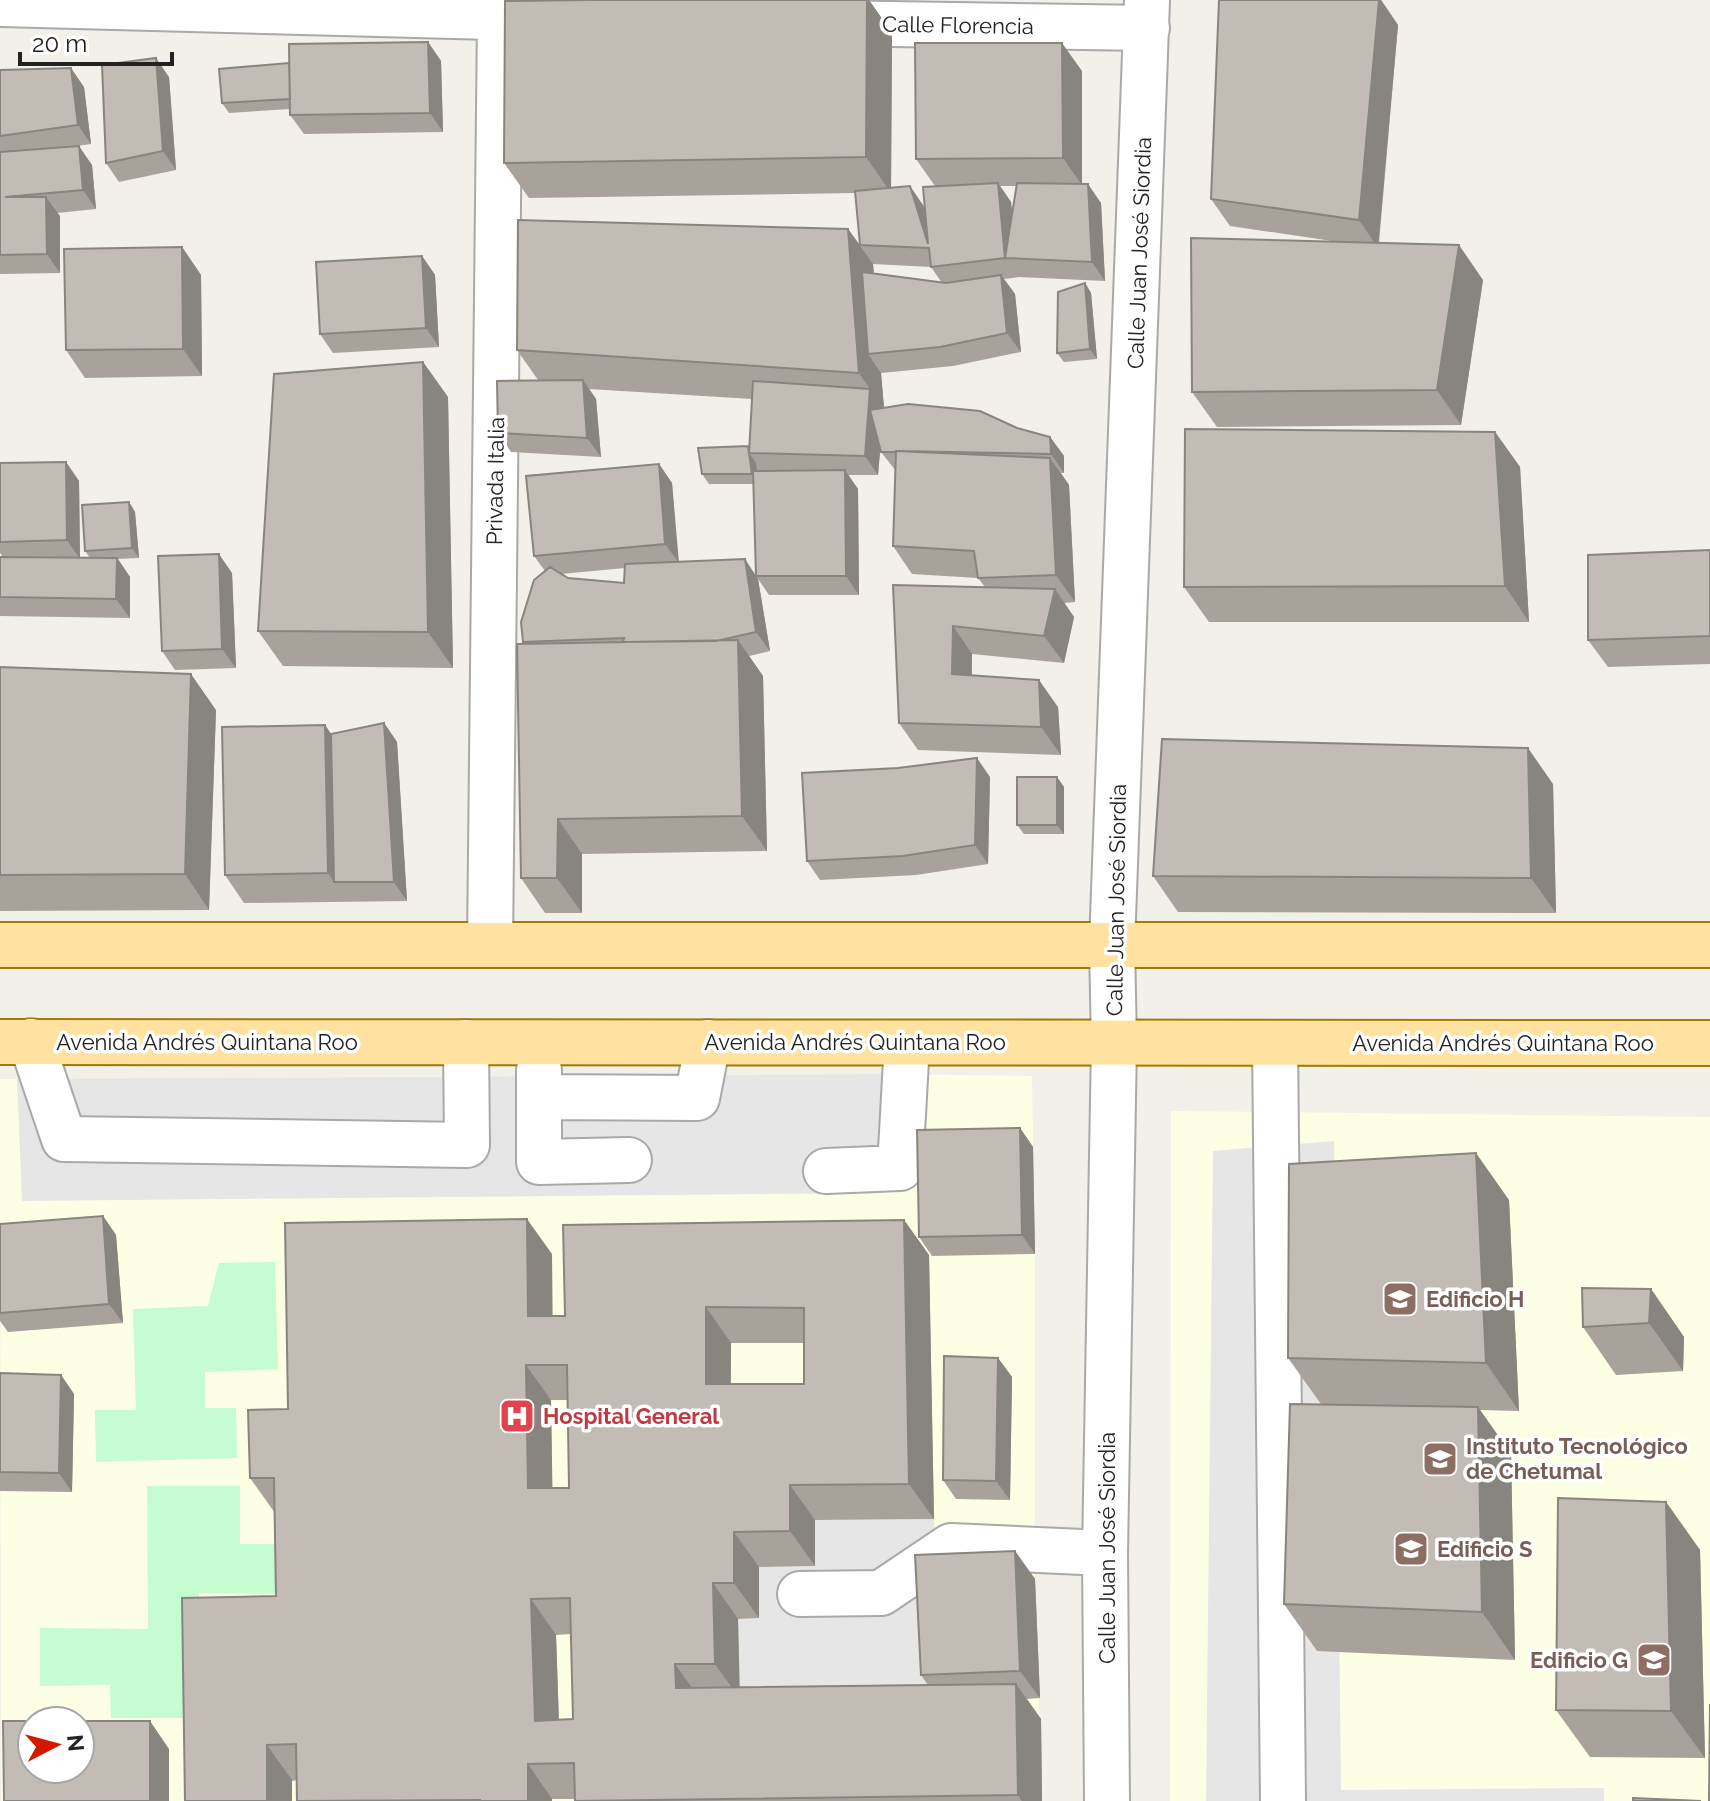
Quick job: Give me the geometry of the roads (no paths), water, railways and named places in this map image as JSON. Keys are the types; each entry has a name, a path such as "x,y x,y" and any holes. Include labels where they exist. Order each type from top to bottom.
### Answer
{"main road":[{"path":"0,945 1710,945"},
{"name":"Avenida Andrés Quintana Roo","path":"16,1042 1710,1043"}],"street":[{"path":"0,4 611,20"},
{"name":"Calle Florencia","path":"784,22 1147,14"},
{"name":"Calle Juan José Siordia","path":"1107,1801 1105,1553 1114,1043 1112,945 1147,14"},
{"name":"Privada Italia","path":"490,945 500,18"},
{"path":"16,1042 64,1139 467,1145 466,1042"},
{"path":"538,1042 541,1097 539,1162 629,1160"},
{"path":"541,1097 697,1098 708,1042"},
{"path":"826,1171 900,1168 907,1043"},
{"path":"1275,1043 1283,1801"},
{"path":"800,1594 881,1593 951,1546 1105,1553"}],"place":[{"name":"Edificio H","path":"1400,1299"},
{"name":"Hospital General","path":"517,1416"},
{"name":"Instituto Tecnológico de Chetumal","path":"1440,1459"},
{"name":"Edificio S","path":"1411,1549"},
{"name":"Edificio G","path":"1654,1660"}]}
